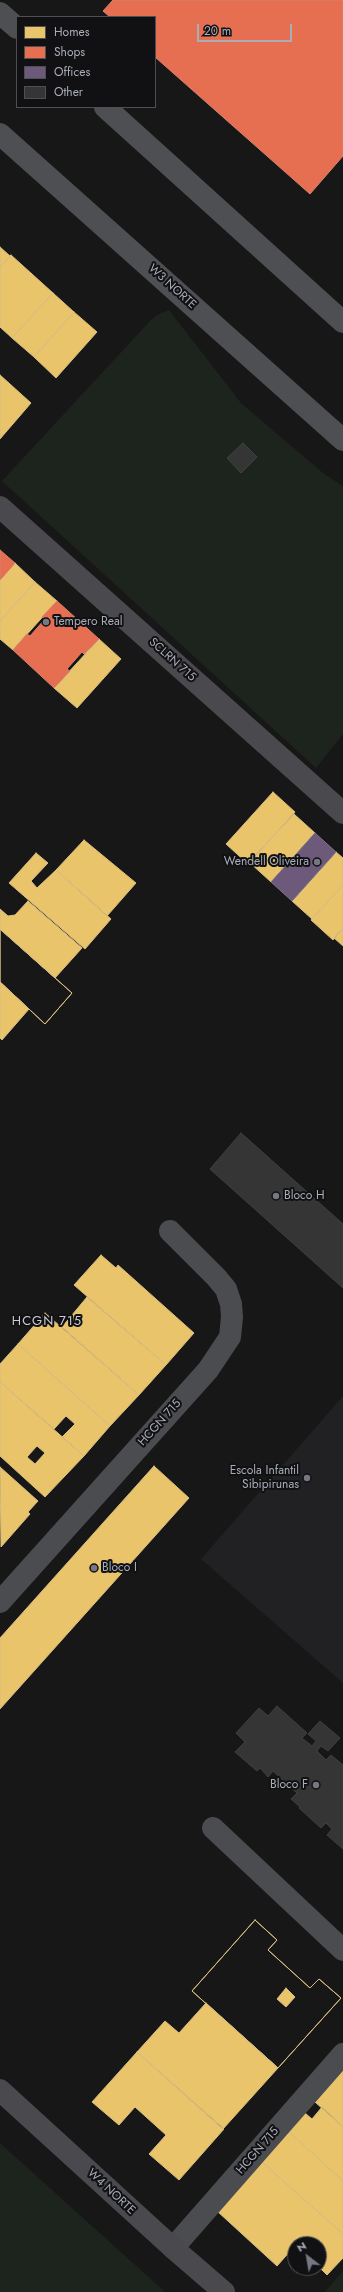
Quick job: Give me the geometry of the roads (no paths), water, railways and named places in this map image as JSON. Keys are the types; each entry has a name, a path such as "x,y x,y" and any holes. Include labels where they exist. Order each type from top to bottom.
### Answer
{"main road":[{"path":"0,12 16,27"},
{"path":"106,108 343,322"},
{"name":"W3 NORTE","path":"0,134 343,440"}],"street":[{"name":"SCLRN 715","path":"0,507 343,813"},
{"name":"HCGN 715","path":"0,1602 208,1370 230,1336 232,1317 231,1304 226,1289 170,1231"},
{"path":"213,1828 343,1950"},
{"name":"HCGN 715","path":"173,2248 343,2054"},
{"name":"W4 NORTE","path":"0,2090 173,2248 224,2292"}],"place":[{"name":"Tempero Real","path":"46,622"},
{"name":"Wendell Oliveira","path":"317,862"},
{"name":"Bloco H","path":"276,1196"},
{"name":"Escola Infantil Sibipirunas","path":"307,1478"},
{"name":"Bloco I","path":"94,1568"},
{"name":"Bloco F","path":"316,1785"}],"district":[{"name":"HCGN 715","path":"47,1322"}]}
